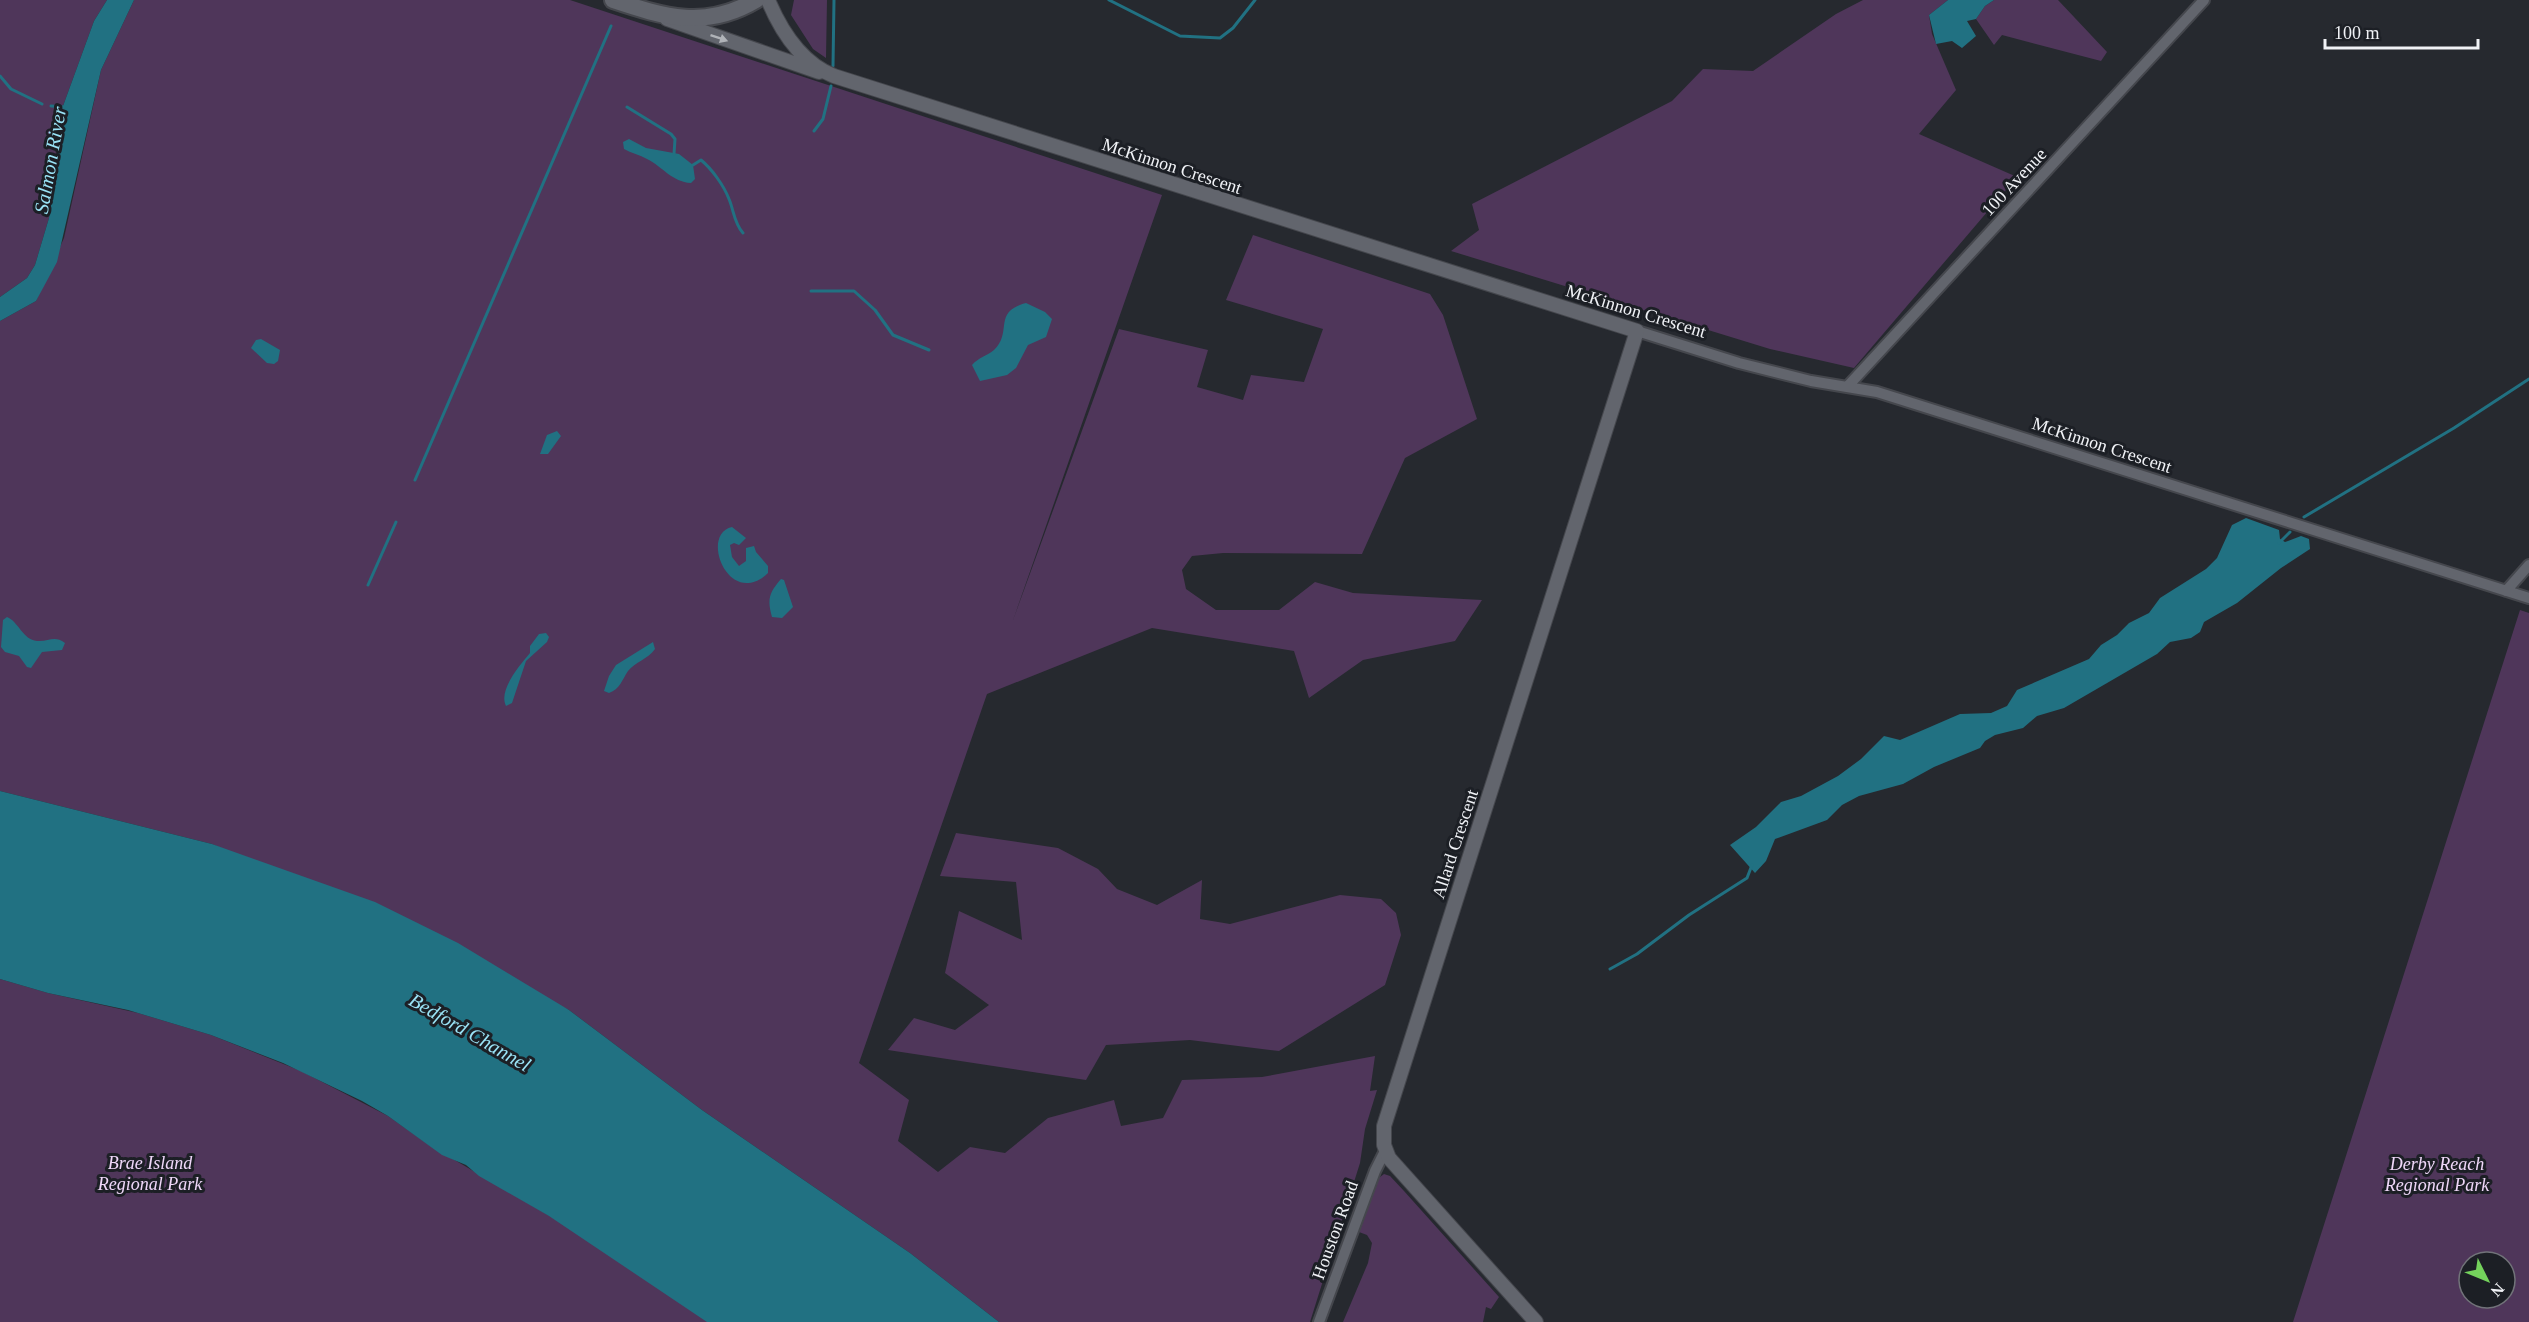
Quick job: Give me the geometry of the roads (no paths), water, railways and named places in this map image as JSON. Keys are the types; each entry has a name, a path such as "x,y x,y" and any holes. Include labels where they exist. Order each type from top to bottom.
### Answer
{"main road":[{"path":"613,0 664,17 718,15 756,0"}],"street":[{"name":"McKinnon Crescent","path":"768,0 780,27 794,46 827,74 1204,196 1739,363 1811,381 1876,392 2529,598"},
{"name":"100 Avenue","path":"1848,387 2204,0"},
{"path":"664,17 827,74"},
{"name":"Allard Crescent","path":"1385,1151 1384,1126 1397,1079 1637,331"},
{"path":"2506,591 2529,565"},
{"path":"1385,1151 1394,1164 1536,1322"},
{"name":"Houston Road","path":"1319,1322 1375,1171 1385,1151"}],"water":[{"name":"Salmon River","path":"107,0 134,0 101,70 57,262 36,301 0,321 0,297 27,278 35,265 49,218 63,106 94,21"},
{"path":"1948,0 1994,0 1985,6 1976,19 1967,21 1976,36 1962,48 1952,41 1936,44 1929,15"},
{"path":"629,139 646,148 679,154 693,165 695,179 691,183 678,180 653,162 624,149 623,142"},
{"path":"1026,303 1045,312 1052,319 1046,337 1028,345 1016,368 1007,375 980,381 972,365 994,350 999,343 1009,312"},
{"path":"261,339 280,350 278,361 274,364 267,363 251,348 256,340"},
{"path":"557,431 561,436 548,454 540,454 547,435"},
{"path":"2246,518 2279,530 2280,539 2285,542 2301,536 2309,539 2310,549 2281,568 2237,603 2204,622 2200,632 2191,638 2170,642 2157,654 2064,708 2037,716 2023,728 1995,735 1985,741 1980,748 1934,767 1903,784 1859,796 1842,805 1827,820 1775,839 1766,861 1755,873 1730,845 1756,827 1781,802 1801,796 1838,776 1861,759 1884,736 1900,740 1960,714 1991,713 2007,706 2017,690 2089,659 2101,645 2117,635 2129,623 2149,613 2160,598 2206,569 2217,558 2232,525"},
{"path":"732,527 746,538 739,545 734,543 730,545 732,557 739,566 746,561 746,548 754,546 756,552 768,566 768,573 754,582 741,582 731,577 723,566 718,542 722,533"},
{"path":"781,579 784,580 793,607 782,618 772,617 770,596"},
{"path":"7,617 32,640 54,639 65,643 62,650 42,652 31,668 27,667 19,656 5,652 1,647 3,620"},
{"path":"546,633 549,637 547,642 526,661 512,703 506,706 504,700 507,685 530,653 530,646 539,634"},
{"path":"653,642 655,649 628,671 618,687 609,693 604,691 616,665"},
{"name":"Bedford Channel","path":"0,791 212,844 375,902 458,943 569,1010 702,1110 910,1253 999,1322 707,1322 549,1216 479,1176 466,1165 442,1155 388,1116 362,1101 283,1063 211,1035 128,1010 48,993 0,979"}],"waterway":[{"path":"833,66 834,0"},
{"path":"1109,0 1180,36 1220,38 1233,28 1255,0"},
{"path":"415,480 611,26"},
{"path":"0,76 11,89 42,104"},
{"path":"814,131 823,119 831,86"},
{"path":"51,106 64,107"},
{"path":"627,107 671,134 675,139 674,154"},
{"path":"693,165 701,160 717,178 727,194 736,221 743,233"},
{"path":"811,291 854,291 875,310 893,335 929,350"},
{"path":"2304,517 2454,428 2529,379"},
{"path":"368,585 396,522"},
{"path":"2279,543 2290,532"},
{"path":"1610,969 1637,954 1689,915 1747,878 1752,865"}],"park label":[{"name":"Brae Island Regional Park","path":"150,1173"},
{"name":"Derby Reach Regional Park","path":"2437,1174"}]}
